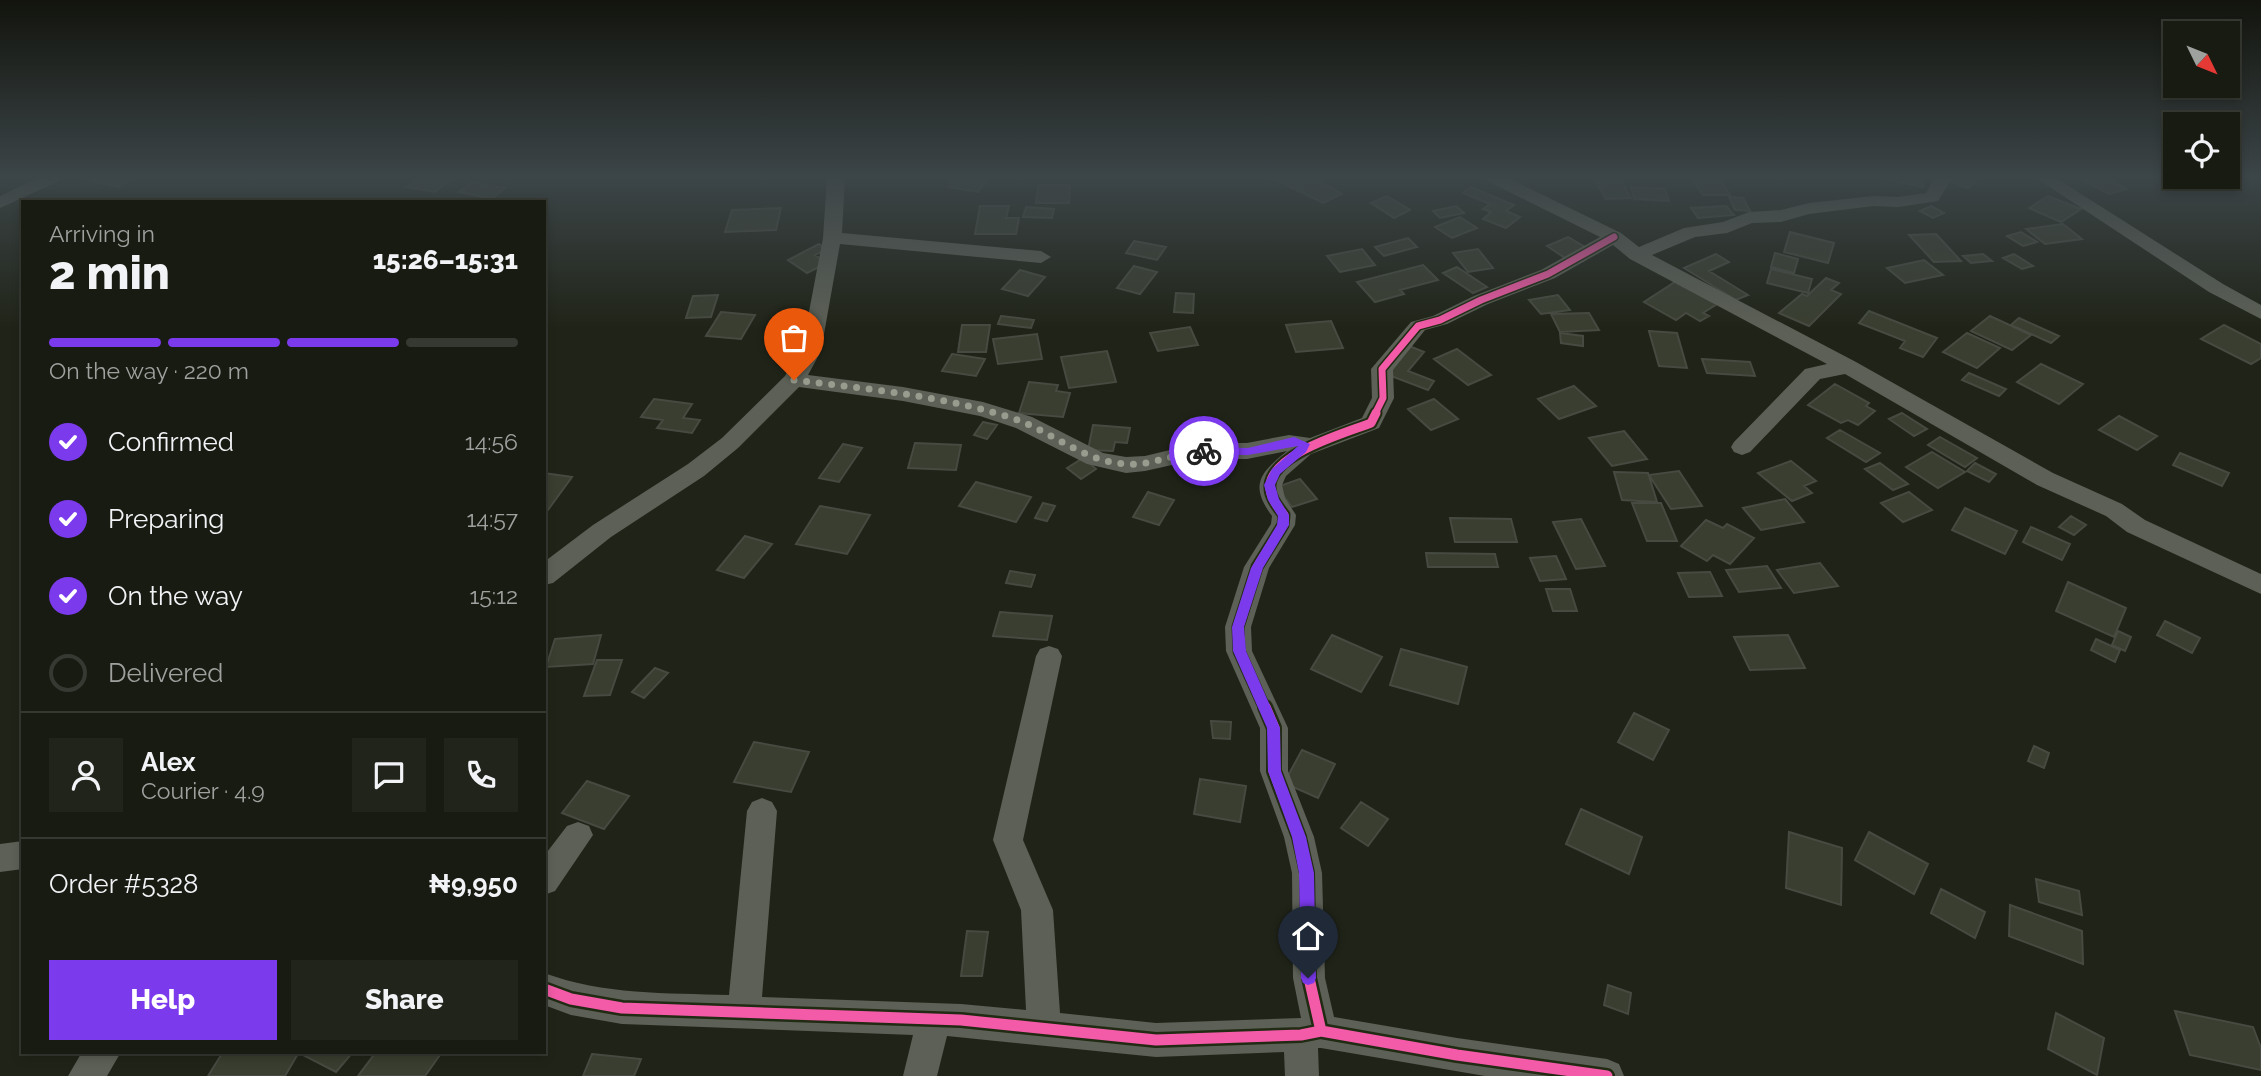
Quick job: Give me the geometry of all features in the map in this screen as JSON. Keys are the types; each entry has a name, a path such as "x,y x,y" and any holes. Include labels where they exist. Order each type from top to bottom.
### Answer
{"street":[{"path":"546,574 602,531 695,470 730,443 794,380 810,351 833,228"},
{"path":"1596,228 1637,254 1848,367 2045,479 2114,510 2136,526 2261,585"},
{"path":"1637,254 1691,232 1718,228"},
{"path":"2123,228 2216,288 2261,313"},
{"path":"1302,1076 1311,1033 1307,873 1299,837 1274,771 1274,728 1240,651 1238,627 1257,568 1283,525 1284,515 1273,500 1270,485 1276,472 1303,449 1371,423 1383,398 1382,369 1418,326 1440,320 1480,300 1548,274 1614,237"},
{"path":"832,238 1041,257"},
{"path":"1742,447 1812,374 1848,367"},
{"path":"794,380 917,394 964,404 1012,418 1097,460 1125,464 1148,464 1200,451 1248,451 1294,441 1304,444 1303,449"},
{"path":"1044,1029 1037,910 1008,840 1049,656"},
{"path":"744,1013 762,811"},
{"path":"546,878 578,835"},
{"path":"0,858 21,855"},
{"path":"546,990 571,999 622,1008 934,1019 1156,1040 1311,1033 1607,1076"},
{"path":"920,1076 934,1019"},
{"path":"85,1076 102,1054"}],"building":[{"path":"726,228 776,228 776,230 725,232"},
{"path":"976,228 1017,228 1016,234 975,234"},
{"path":"1437,228 1476,228 1452,238"},
{"path":"2068,228 2082,239 2045,244 2026,229"},
{"path":"1790,232 1834,243 1828,263 1784,252"},
{"path":"2021,232 2037,242 2023,246 2007,236"},
{"path":"1936,234 1961,261 1934,262 1909,235"},
{"path":"1568,237 1590,250 1568,260 1547,246"},
{"path":"1408,238 1417,247 1384,256 1375,247"},
{"path":"1134,241 1166,247 1157,260 1126,253"},
{"path":"819,244 827,249 815,255 827,263 807,273 788,260"},
{"path":"1362,249 1375,265 1340,272 1327,256"},
{"path":"1478,249 1493,268 1468,272 1453,253"},
{"path":"1775,253 1798,259 1794,273 1771,267"},
{"path":"1716,254 1729,262 1709,271 1748,295 1736,300 1684,268"},
{"path":"1983,254 1992,261 1971,263 1963,256"},
{"path":"2014,254 2033,266 2022,269 2003,258"},
{"path":"1924,260 1943,275 1905,283 1887,268"},
{"path":"1423,265 1438,280 1400,290 1404,294 1375,302 1357,282"},
{"path":"1134,266 1157,272 1140,294 1117,288"},
{"path":"1457,267 1487,287 1473,293 1443,273"},
{"path":"1771,269 1812,279 1808,293 1767,283"},
{"path":"1020,270 1045,277 1028,296 1002,289"},
{"path":"1826,278 1839,283 1831,290 1841,294 1809,326 1779,313 1802,294 1807,296"},
{"path":"1675,282 1717,304 1703,313 1709,316 1700,321 1686,313 1676,320 1644,302"},
{"path":"1176,293 1194,294 1193,313 1174,312"},
{"path":"718,295 711,317 686,318 693,296"},
{"path":"1558,295 1570,310 1541,314 1529,300"},
{"path":"1869,311 1937,338 1923,357 1900,348 1905,341 1859,323"},
{"path":"721,312 755,315 741,339 706,336"},
{"path":"1589,313 1599,330 1560,332 1551,314"},
{"path":"1001,316 1034,320 1031,328 998,324"},
{"path":"1990,316 2031,335 2012,350 1971,331"},
{"path":"2019,318 2059,336 2051,343 2011,325"},
{"path":"1331,321 1343,348 1296,352 1286,325"},
{"path":"962,325 990,325 986,352 958,352"},
{"path":"2224,325 2261,344 2261,358 2251,364 2201,339"},
{"path":"1190,327 1198,345 1158,351 1150,333"},
{"path":"1649,331 1677,333 1687,368 1659,366"},
{"path":"1560,333 1583,336 1583,346 1561,343"},
{"path":"1967,333 2000,348 1977,368 1943,352"},
{"path":"1037,334 1042,359 998,364 993,339"},
{"path":"1409,346 1424,352 1408,371 1434,381 1428,390 1386,374"},
{"path":"1457,349 1491,375 1468,385 1434,359"},
{"path":"1107,351 1116,382 1069,388 1061,357"},
{"path":"952,354 985,359 976,376 942,371"},
{"path":"1702,359 1750,362 1755,376 1707,373"},
{"path":"2041,364 2083,384 2059,404 2017,382"},
{"path":"1969,373 2006,389 1999,396 1962,380"},
{"path":"1029,382 1058,385 1056,391 1070,393 1063,417 1019,413"},
{"path":"1835,384 1869,403 1866,406 1875,411 1858,425 1848,420 1841,423 1808,405"},
{"path":"1574,386 1596,406 1559,419 1538,399"},
{"path":"654,399 692,404 683,418 700,420 692,433 657,428 663,420 641,417"},
{"path":"1434,399 1458,419 1431,430 1408,409"},
{"path":"1902,413 1927,429 1914,436 1889,419"},
{"path":"2119,416 2157,436 2137,450 2099,430"},
{"path":"983,422 997,425 987,439 974,435"},
{"path":"1093,425 1130,428 1127,443 1115,442 1113,451 1088,450"},
{"path":"1840,430 1880,453 1866,462 1827,438"},
{"path":"1624,431 1647,459 1612,466 1589,438"},
{"path":"1940,437 1977,458 1965,467 1928,445"},
{"path":"915,443 961,445 956,470 908,468"},
{"path":"843,444 862,448 839,482 819,478"},
{"path":"1932,452 1965,472 1938,488 1906,467"},
{"path":"2180,453 2229,473 2222,486 2173,465"},
{"path":"1083,458 1096,469 1081,479 1067,468"},
{"path":"1791,461 1816,481 1804,486 1812,493 1792,501 1758,473"},
{"path":"1880,463 1908,484 1893,490 1865,469"},
{"path":"1975,463 1996,474 1989,482 1967,471"},
{"path":"1679,471 1702,506 1671,509 1649,475"},
{"path":"1614,472 1648,473 1657,502 1622,500"},
{"path":"546,473 572,477 546,513"},
{"path":"1300,479 1317,499 1292,507 1277,487"},
{"path":"976,482 1031,497 1016,522 959,506"},
{"path":"1148,492 1174,500 1159,525 1133,517"},
{"path":"1909,492 1932,510 1903,522 1881,503"},
{"path":"1785,499 1804,522 1761,530 1743,508"},
{"path":"1043,503 1055,506 1047,521 1035,518"},
{"path":"1632,503 1661,503 1677,541 1647,541"},
{"path":"820,506 870,515 847,554 796,544"},
{"path":"1965,508 2017,531 2005,554 1952,530"},
{"path":"2071,516 2086,525 2074,535 2059,527"},
{"path":"1450,518 1511,519 1517,542 1455,542"},
{"path":"1581,519 1605,566 1576,569 1553,522"},
{"path":"1706,520 1723,528 1727,524 1754,538 1730,564 1713,555 1707,561 1681,546"},
{"path":"2031,527 2070,544 2062,560 2023,542"},
{"path":"745,536 772,544 744,578 717,570"},
{"path":"1426,553 1495,554 1498,567 1428,567"},
{"path":"1556,556 1566,579 1540,581 1530,558"},
{"path":"1820,563 1838,586 1794,593 1777,570"},
{"path":"1767,566 1781,588 1739,592 1726,570"},
{"path":"1010,571 1035,575 1031,587 1006,583"},
{"path":"1710,572 1722,596 1689,597 1678,573"},
{"path":"2068,582 2126,608 2114,637 2056,611"},
{"path":"1546,589 1570,589 1577,611 1553,611"},
{"path":"1000,612 1052,616 1047,640 993,636"},
{"path":"2165,621 2200,638 2192,653 2157,635"},
{"path":"2118,631 2131,637 2125,651 2112,645"},
{"path":"601,635 593,664 546,667 555,639"},
{"path":"1332,635 1382,657 1361,692 1311,669"},
{"path":"1788,635 1805,668 1750,670 1734,637"},
{"path":"2096,639 2120,650 2115,662 2091,650"},
{"path":"1401,649 1467,667 1458,704 1390,685"},
{"path":"597,660 622,660 610,695 584,696"},
{"path":"655,668 668,673 644,698 632,692"},
{"path":"1634,713 1669,730 1653,760 1618,742"},
{"path":"1211,721 1231,722 1230,739 1213,738"},
{"path":"754,742 809,752 791,792 734,782"},
{"path":"2034,746 2049,753 2044,768 2028,761"},
{"path":"1302,750 1335,764 1318,798 1284,783"},
{"path":"1200,779 1246,786 1240,822 1194,814"},
{"path":"587,781 629,796 604,829 562,813"},
{"path":"1361,802 1388,819 1368,846 1341,828"},
{"path":"1581,809 1642,837 1629,874 1566,844"},
{"path":"1789,832 1842,848 1841,905 1786,888"},
{"path":"1869,832 1928,864 1914,894 1855,860"},
{"path":"2036,879 2079,891 2082,915 2039,902"},
{"path":"1941,889 1985,912 1975,938 1931,913"},
{"path":"2010,905 2082,931 2083,964 2009,936"},
{"path":"967,931 988,932 982,976 961,976"},
{"path":"1608,985 1631,993 1628,1014 1604,1005"},
{"path":"2175,1011 2253,1027 2261,1048 2261,1070 2190,1055"},
{"path":"2056,1013 2104,1038 2097,1075 2048,1049"},
{"path":"222,1054 298,1054 285,1076 208,1076"},
{"path":"301,1054 351,1054 336,1072"},
{"path":"374,1054 441,1054 425,1076 358,1076"},
{"path":"592,1054 641,1059 634,1076 583,1076"}],"cycle path":[{"path":"1321,1031 1309,978 1307,873 1299,837 1274,771 1274,728 1239,651 1238,627 1257,567 1283,525 1284,515 1273,500 1270,485 1276,472 1303,449 1371,423 1383,398 1382,369 1418,326 1440,320 1481,300 1548,274 1614,237"},
{"path":"546,990 571,999 622,1008 961,1020 1156,1040 1301,1035 1321,1031 1457,1055 1607,1076"}],"way so far":[{"path":"794,380 917,394 964,404 1039,429 1097,460 1148,464 1204,451"}],"route":[{"path":"1204,451 1248,451 1294,441 1304,444 1303,449 1276,472 1270,485 1273,500 1284,515 1283,525 1257,568 1238,627 1240,651 1274,728 1274,771 1299,837 1307,873 1308,978"}]}
